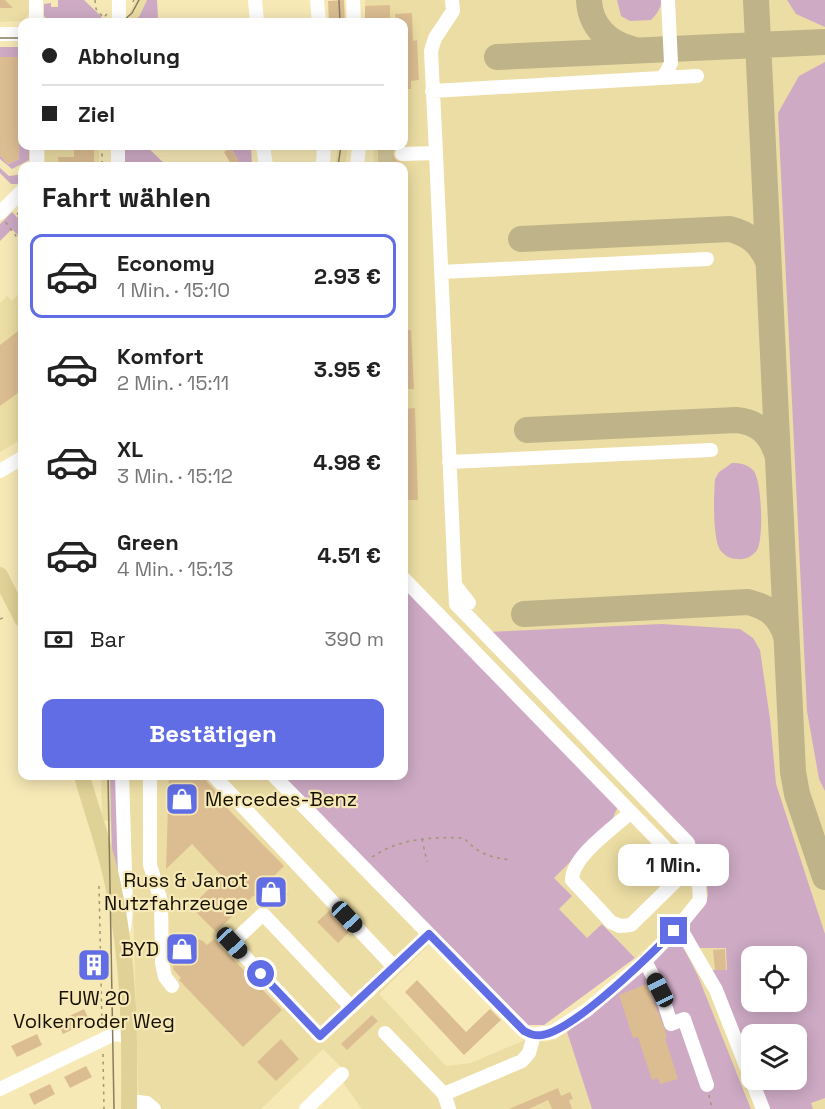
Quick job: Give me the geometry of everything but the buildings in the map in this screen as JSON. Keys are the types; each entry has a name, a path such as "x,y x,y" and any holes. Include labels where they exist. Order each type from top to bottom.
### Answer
{"main road":[{"path":"0,575 18,611"},
{"path":"83,780 110,871 123,939 128,1008 129,1105"}],"street":[{"path":"36,0 36,18"},
{"path":"255,0 257,18"},
{"path":"317,0 319,18"},
{"path":"353,0 354,18"},
{"path":"452,0 453,11 435,38 431,51 456,604 688,843 693,861 687,870 631,925 620,926 611,922 572,880 572,872 579,859 631,812"},
{"path":"661,78 666,74 670,63 668,0"},
{"path":"121,18 129,1"},
{"path":"0,34 18,34"},
{"path":"432,91 697,76"},
{"path":"402,154 436,153"},
{"path":"2,216 5,197"},
{"path":"441,272 707,259"},
{"path":"449,462 711,450"},
{"path":"0,471 18,460"},
{"path":"278,780 524,1031 534,1035 553,1032 587,1010 645,960 679,926 700,900 699,884 687,870 408,583"},
{"path":"455,585 469,603"},
{"path":"122,780 126,908 123,939"},
{"path":"150,780 150,866 160,901 162,963 165,976 172,986"},
{"path":"218,780 394,967"},
{"path":"351,1007 263,914 232,943 320,1036 394,967 429,934"},
{"path":"679,926 716,990 762,1109"},
{"path":"645,960 660,990 671,1023 684,1020 707,1084"},
{"path":"385,1033 444,1094 449,1109"},
{"path":"0,1089 113,1034 128,1036"},
{"path":"444,1094 522,1061 529,1053 534,1035"},
{"path":"306,1109 342,1074"},
{"path":"129,1105 147,1103 154,1109"}],"path":[{"path":"95,0 96,9 105,18"},
{"path":"2,216 18,241"},
{"path":"422,838 427,862"},
{"path":"366,861 401,842 422,838 464,838 474,849 494,859 512,860"},
{"path":"99,882 104,1109"}],"shaded area":[{"path":"0,0 29,0 29,14 26,18 18,18 18,21 0,22"},
{"path":"58,0 84,0 102,17 46,18 44,16 44,4 51,3 51,7 58,7"},
{"path":"136,0 147,0 137,18 130,18 130,12"},
{"path":"147,0 157,0 158,18 137,18"},
{"path":"365,0 825,0 825,1109 751,1109 744,1090 807,1090 807,1024 741,1024 741,1082 670,927 635,958 603,924 587,939 559,909 554,877 612,820 408,588 408,162 374,162 373,150 408,150 408,18 366,18"},
{"path":"617,0 662,0 661,6 651,20 630,21 621,16"},
{"path":"787,0 825,0 825,27 796,14"},
{"path":"0,47 18,47 18,57 0,57"},
{"path":"825,62 825,791 819,779 807,711 778,113 799,76"},
{"path":"19,150 29,150 29,160 18,162 18,166 12,169 0,159 0,155 8,164 19,159"},
{"path":"45,150 99,150 99,162 45,162"},
{"path":"125,150 150,150 163,162 124,162"},
{"path":"232,150 251,150 252,162 239,162"},
{"path":"337,150 347,150 346,162 336,162"},
{"path":"0,168 9,176 18,174 18,183 11,184 0,173"},
{"path":"12,212 18,218 18,236 12,229 0,241 0,224"},
{"path":"18,294 18,441 0,452 0,303 7,296 12,301"},
{"path":"732,463 743,464 753,470 760,496 759,544 753,554 743,559 730,558 724,554 716,537 715,479 719,472"},
{"path":"408,587 619,804 612,820 554,878 572,896 559,909 587,938 602,924 635,958 544,1025 528,1025 287,780 408,780"},
{"path":"662,624 740,629 753,638 760,650 776,784 825,934 825,1098 811,1103 813,1109 765,1109 758,1090 807,1090 807,1024 741,1024 741,1049 709,970 727,970 726,948 697,948 690,929 694,918 706,903 708,895 703,854 487,632"},
{"path":"101,780 110,780 111,821 102,821"},
{"path":"110,780 116,780 122,890 112,859"},
{"path":"129,780 272,780 431,943 379,994 446,1066 471,1063 527,1039 547,1042 567,1032 592,1109 362,1109 337,1074 342,1068 323,1049 261,1109 139,1109"},
{"path":"677,935 698,976 741,1084 741,1090 743,1090 751,1109 592,1109 567,1032 606,1001"}],"taxiway":[{"path":"589,0 593,18 602,32 615,42 632,49"},
{"path":"756,0 793,772 797,794 825,877"},
{"path":"497,57 825,42"},
{"path":"521,239 730,229 753,240 768,261"},
{"path":"527,430 736,420 751,423 762,430 771,440 777,454"},
{"path":"524,614 748,602 772,613 786,636"}],"tunnel":[{"path":"378,155 402,154"}],"tram line":[{"path":"126,18 139,0"},
{"path":"339,0 340,18"},
{"path":"0,38 18,38"},
{"path":"339,162 340,150"},
{"path":"108,780 114,1109"}],"place":[{"name":"Mercedes-Benz","path":"182,799"},
{"name":"Russ & Janot Nutzfahrzeuge","path":"271,892"},
{"name":"BYD","path":"182,949"},
{"name":"FUW 20 Volkenroder Weg","path":"94,965"}],"route":[{"path":"261,974 320,1036 429,934 524,1031 531,1035 541,1035 553,1032 587,1010 645,960 674,931"}]}
